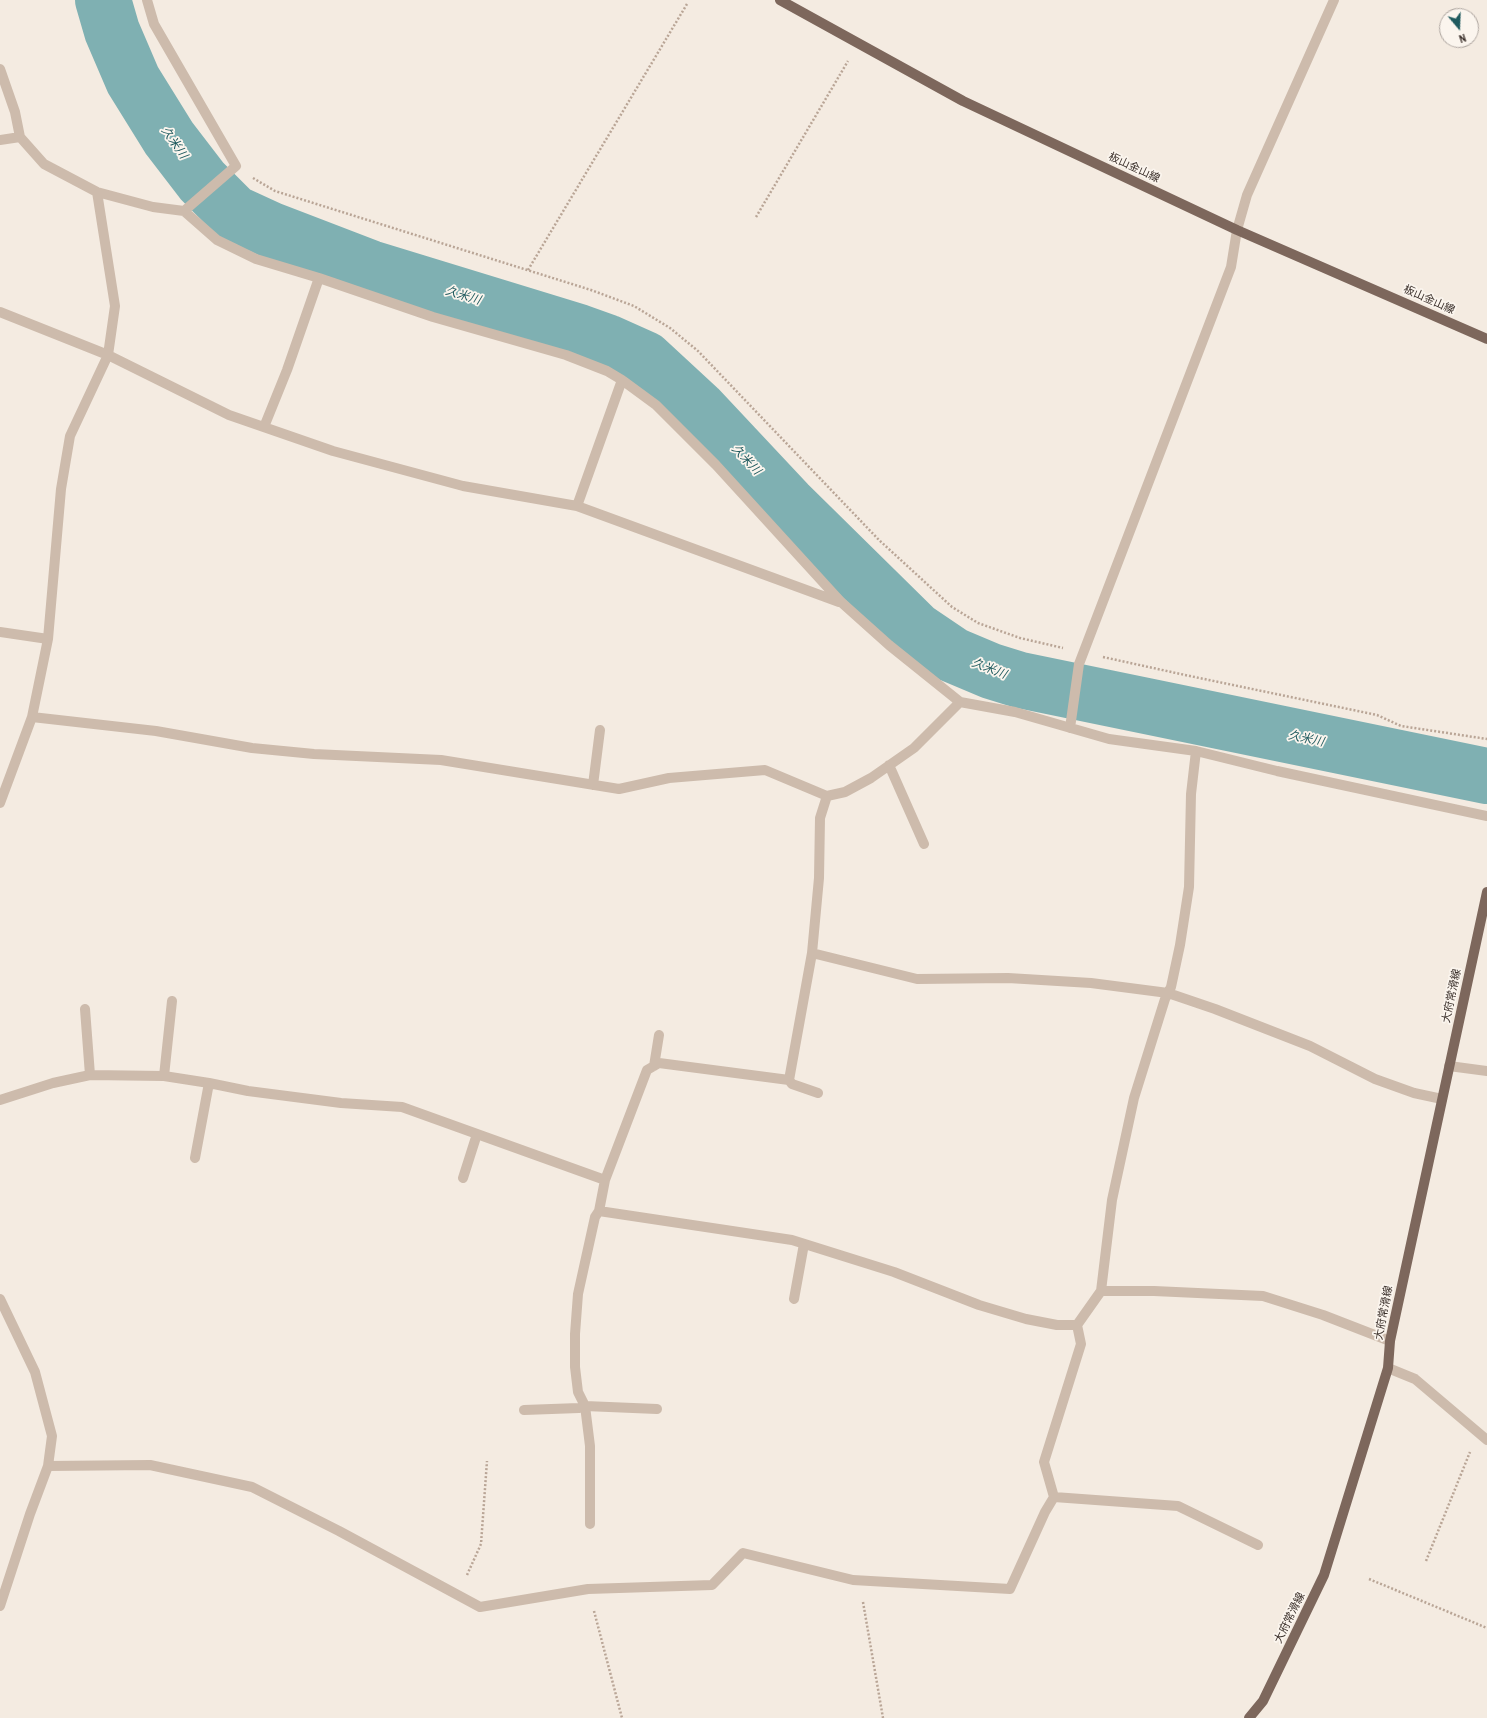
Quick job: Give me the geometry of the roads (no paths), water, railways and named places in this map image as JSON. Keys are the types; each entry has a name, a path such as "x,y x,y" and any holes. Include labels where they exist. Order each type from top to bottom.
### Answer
{"main road":[{"name":"板山金山線","path":"780,0 963,101 1238,230 1487,339"},
{"name":"大府常滑線","path":"1249,1718 1263,1700 1324,1575 1388,1368 1390,1341 1487,892"}],"street":[{"path":"147,0 154,24 236,166 184,212"},
{"path":"1070,728 1079,664 1231,266 1247,195 1334,0"},
{"path":"0,69 15,112 20,137 44,164 97,192 153,208 184,212 217,240 256,259 319,278 433,317 566,355 607,371 622,380 656,405 716,465 841,602 889,645 960,702 1015,712 1109,738 1196,751 1277,772 1487,816"},
{"path":"0,140 20,137"},
{"path":"0,803 32,717 48,639 61,489 70,436 108,355 115,306 97,192"},
{"path":"264,427 287,370 319,278"},
{"path":"0,312 108,355 229,415 333,451 463,486 577,506 841,602"},
{"path":"577,506 622,380"},
{"path":"0,632 48,639"},
{"path":"32,717 156,732 252,748 314,754 441,760 619,789 669,778 766,770 828,796 845,792 871,778 914,748 960,702"},
{"path":"593,785 600,730"},
{"path":"48,1466 150,1465 252,1487 339,1531 480,1607 588,1589 712,1584 743,1553 853,1580 1010,1589 1045,1512 1054,1497 1044,1462 1081,1344 1077,1324 1101,1291 1112,1200 1134,1098 1165,999 1171,987 1190,887 1191,794 1196,751"},
{"path":"889,765 924,844"},
{"path":"789,1080 812,953 818,878 820,818 828,796"},
{"path":"812,953 917,979 1008,978 1091,983 1168,994 1215,1009 1304,1043 1375,1079 1414,1093 1442,1099"},
{"path":"164,1076 172,1001"},
{"path":"85,1009 90,1075"},
{"path":"654,1066 659,1035"},
{"path":"590,1524 590,1446 585,1406 578,1392 575,1367 575,1334 578,1294 595,1217 599,1210 605,1180 648,1070 659,1063 789,1080 792,1084 818,1093"},
{"path":"1450,1066 1487,1071"},
{"path":"0,1100 53,1083 90,1075 164,1076 248,1091 333,1102 402,1108 605,1180"},
{"path":"195,1158 209,1083"},
{"path":"462,1178 477,1134"},
{"path":"599,1210 792,1240 894,1272 979,1306 1026,1319 1057,1325 1077,1324"},
{"path":"794,1298 804,1244"},
{"path":"1101,1291 1154,1290 1263,1296 1323,1315 1390,1341"},
{"path":"0,1300 35,1372 52,1436 48,1466 30,1514 0,1606"},
{"path":"1388,1368 1415,1379 1487,1440"},
{"path":"524,1410 579,1408 585,1406 658,1409"},
{"path":"1054,1497 1178,1506 1258,1545"}],"waterway":[{"name":"久米川","path":"103,0 112,31 133,80 169,138 202,181 234,213 271,230 370,268 579,332 607,342 645,359 698,408 788,504 916,630 953,655 991,671 1020,680 1487,776"}]}
